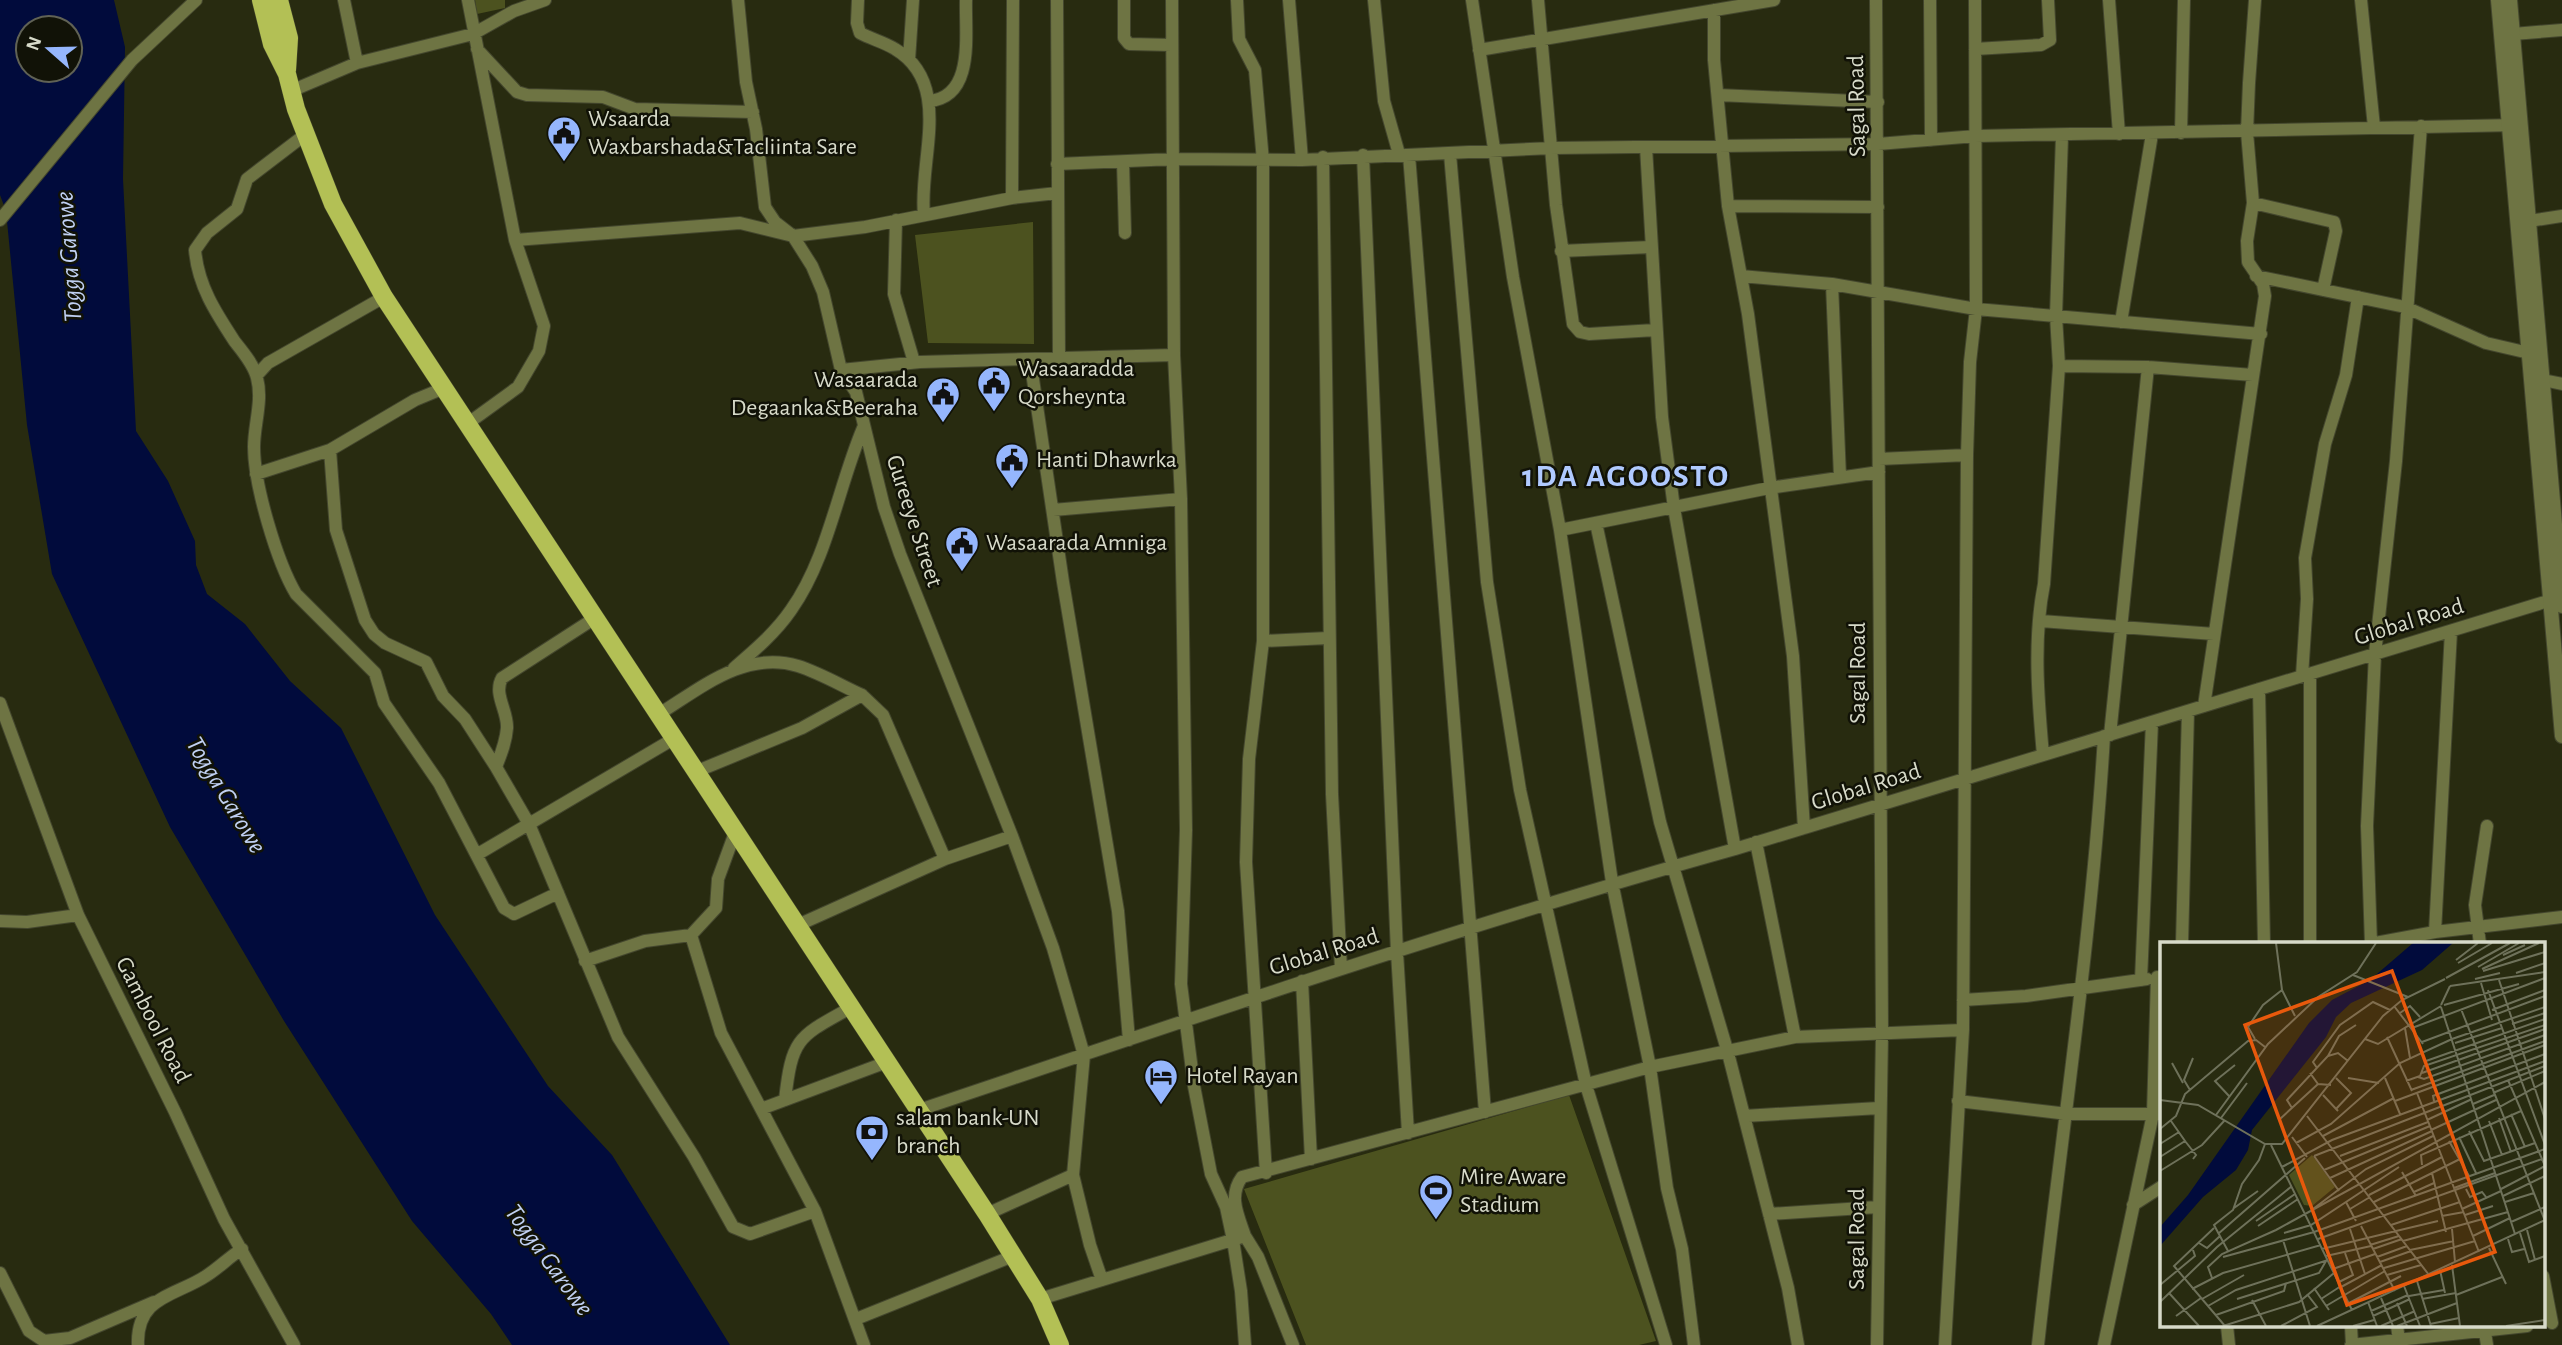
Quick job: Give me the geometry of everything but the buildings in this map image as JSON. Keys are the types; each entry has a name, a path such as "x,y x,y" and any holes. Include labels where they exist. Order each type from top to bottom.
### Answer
{"main road":[{"path":"264,1 272,44 289,82 333,204 384,297 987,1214 1040,1299 1060,1345"}],"street":[{"path":"0,220 132,60 195,0"},
{"path":"345,0 357,63"},
{"path":"467,424 518,387 539,351 544,326 515,240 468,0"},
{"path":"289,82 473,34 514,5 545,0"},
{"name":"Gureeye Street","path":"738,0 746,82 765,207 775,222 793,236 812,266 823,292 841,370 856,392 863,428 900,554 1012,836 1053,948 1084,1055"},
{"path":"858,0 857,23 860,33 894,48 909,60 927,85 928,160 922,192 924,215"},
{"path":"909,60 914,0"},
{"path":"929,101 943,100 955,91 965,64 966,0"},
{"path":"1012,198 1013,0"},
{"path":"1057,0 1059,359"},
{"path":"1124,0 1124,38 1129,44 1172,45"},
{"path":"1172,0 1174,355 1181,499 1186,830 1181,984 1184,1020 1211,1174 1239,1238 1258,1257 1293,1345"},
{"path":"1237,0 1239,39 1255,70 1263,161 1263,641 1249,759 1246,862 1266,1173"},
{"path":"1289,0 1302,160"},
{"path":"1374,0 1384,101 1404,155 1485,1112"},
{"path":"1472,0 1513,277 1560,530 1612,882 1650,1068 1667,1188 1682,1249 1694,1345"},
{"path":"1538,0 1569,313 1580,332 1654,330"},
{"path":"1479,50 1774,0"},
{"name":"Sagal Road","path":"1876,0 1882,1033 1877,1345"},
{"path":"1930,0 1931,140"},
{"path":"1945,1345 1964,1030 1968,455 1970,362 1976,309 1975,0"},
{"path":"1975,49 2041,45 2050,40 2048,0"},
{"path":"2109,0 2119,134"},
{"path":"2181,133 2184,0"},
{"path":"2204,706 2265,296 2263,284 2248,262 2253,203 2247,132 2255,0"},
{"path":"2361,0 2374,127"},
{"path":"2498,0 2529,221 2557,498 2562,736"},
{"path":"2510,0 2514,124 2529,353 2558,601"},
{"path":"1714,10 1713,60 1724,146 1728,206 1741,276 1793,656 1804,828"},
{"path":"2512,34 2562,30"},
{"path":"476,48 517,92 527,95 603,97 635,109 752,111"},
{"path":"1718,95 1878,102"},
{"path":"1058,164 1174,159 1302,160 1363,155 1494,153 1552,148 1878,144 1976,136 2514,124"},
{"path":"2371,942 2367,826 2375,654 2396,461 2405,307 2421,125"},
{"path":"306,134 247,179 237,209 207,233 195,250 197,268 212,309 257,375 259,392 254,437 256,474 291,587 375,673 384,703 427,764 509,912 514,914 558,893"},
{"path":"2122,322 2152,134"},
{"path":"2043,755 2037,687 2040,607 2044,584 2059,366 2056,316 2062,135"},
{"path":"1646,147 1654,330 1662,417 1674,508 1735,849"},
{"path":"1363,155 1397,952 1408,1133"},
{"path":"1450,155 1487,582 1520,790 1586,1085 1666,1345"},
{"path":"1323,157 1328,638 1334,879 1340,969"},
{"path":"1123,162 1125,233"},
{"path":"515,240 740,223 793,236 1012,198 1057,193"},
{"path":"2253,203 2334,222 2336,231 2323,290"},
{"path":"1728,206 1878,207"},
{"path":"2529,221 2562,216"},
{"path":"896,220 894,295 914,362"},
{"path":"1561,251 1651,247"},
{"path":"1741,276 1832,284 1976,309 2261,334"},
{"path":"2256,276 2405,307 2486,343 2529,353"},
{"path":"1832,284 1840,477"},
{"path":"257,375 268,363 384,297"},
{"path":"2310,942 2305,558 2325,444 2346,375 2358,297"},
{"path":"841,370 914,362 1174,355"},
{"path":"1030,359 1118,911 1129,1040"},
{"path":"2059,366 2148,367 2253,375"},
{"path":"2038,1345 2068,1114 2148,367"},
{"path":"2543,380 2562,384"},
{"path":"256,474 330,450 415,400 444,388"},
{"path":"659,714 734,668 791,610 808,580 863,428"},
{"path":"330,450 336,530 365,620 374,634 385,643 426,662 443,696 465,719 496,767 529,824 618,1037 694,1157 733,1227 750,1234 814,1211"},
{"path":"1560,530 1769,488 1840,477 1879,465 1968,455"},
{"path":"1053,510 1181,499"},
{"path":"1596,523 1660,822 1728,1053 1769,1214 1798,1345"},
{"name":"Global Road","path":"919,1110 1256,995 1468,930 1612,882 1735,849 2451,631 2558,601"},
{"path":"496,767 507,727 507,713 499,693 502,678 595,618"},
{"path":"2041,621 2214,635"},
{"path":"2435,932 2451,631"},
{"path":"1263,641 1328,638"},
{"path":"734,668 757,663 792,665 862,695 883,715 945,859"},
{"path":"2259,689 2264,942"},
{"path":"695,772 802,729 862,695"},
{"name":"Gambool Road","path":"0,703 78,915 242,1249 294,1345"},
{"path":"2182,942 2188,711"},
{"path":"2141,980 2152,722"},
{"path":"478,855 675,738"},
{"path":"2480,942 2475,905 2487,827"},
{"path":"586,961 645,940 691,935 716,908 718,879 736,830"},
{"path":"798,925 945,859 1012,836"},
{"path":"1756,842 1795,1037"},
{"path":"0,921 27,922 78,915"},
{"path":"2399,942 2435,932 2562,917"},
{"path":"691,935 721,1033 814,1211 864,1345"},
{"path":"1964,1000 2080,989 2159,977 2157,1114 2133,1205 2104,1345"},
{"path":"1302,981 1311,1159"},
{"path":"785,1100 790,1060 796,1045 807,1032 852,1007"},
{"path":"1245,1345 1239,1238 1234,1201 1234,1187 1242,1177 1266,1173 1650,1068 1795,1037 1964,1030"},
{"path":"1084,1055 1077,1104 1073,1175 1090,1245 1102,1280"},
{"path":"761,1109 887,1062"},
{"path":"1958,1101 2068,1114 2157,1114"},
{"path":"1744,1116 1879,1108"},
{"path":"987,1214 1073,1175"},
{"path":"2133,1205 2160,1188"},
{"path":"1769,1214 1878,1207"},
{"path":"1040,1299 1239,1238"},
{"path":"0,1273 29,1331 44,1341 70,1338 155,1302 204,1277 242,1249"},
{"path":"856,1319 1013,1256"},
{"path":"2544,1281 2552,1323"},
{"path":"138,1345 139,1329 155,1302"},
{"path":"2397,1328 2399,1340"},
{"path":"2351,1345 2384,1343 2485,1328 2487,1345"}],"green space":[{"path":"475,0 505,0 505,8 477,14"},
{"path":"1033,222 1034,344 928,343 915,235"},
{"name":"Mire Aware Stadium","path":"1569,1095 1656,1341 1639,1345 1306,1345 1244,1189"}],"water":[{"name":"Togga Garowe","path":"0,0 114,0 125,47 123,179 136,431 168,481 195,541 196,565 207,594 245,624 290,681 341,728 435,915 548,1086 612,1155 730,1345 512,1345 491,1314 412,1221 284,1021 170,827 52,574 27,425 6,211 0,195"}],"place":[{"name":"Wsaarda Waxbarshada&Tacliinta Sare","path":"564,163"},
{"name":"Wasaaradda Qorsheynta","path":"994,413"},
{"name":"Wasaarada Degaanka&Beeraha","path":"943,424"},
{"name":"Hanti Dhawrka","path":"1012,490"},
{"name":"Wasaarada Amniga","path":"962,573"},
{"name":"Hotel Rayan","path":"1161,1106"},
{"name":"salam bank-UN branch","path":"872,1162"},
{"name":"Mire Aware Stadium","path":"1436,1221"}],"district":[{"name":"1DA AGOOSTO","path":"1626,476"}]}
